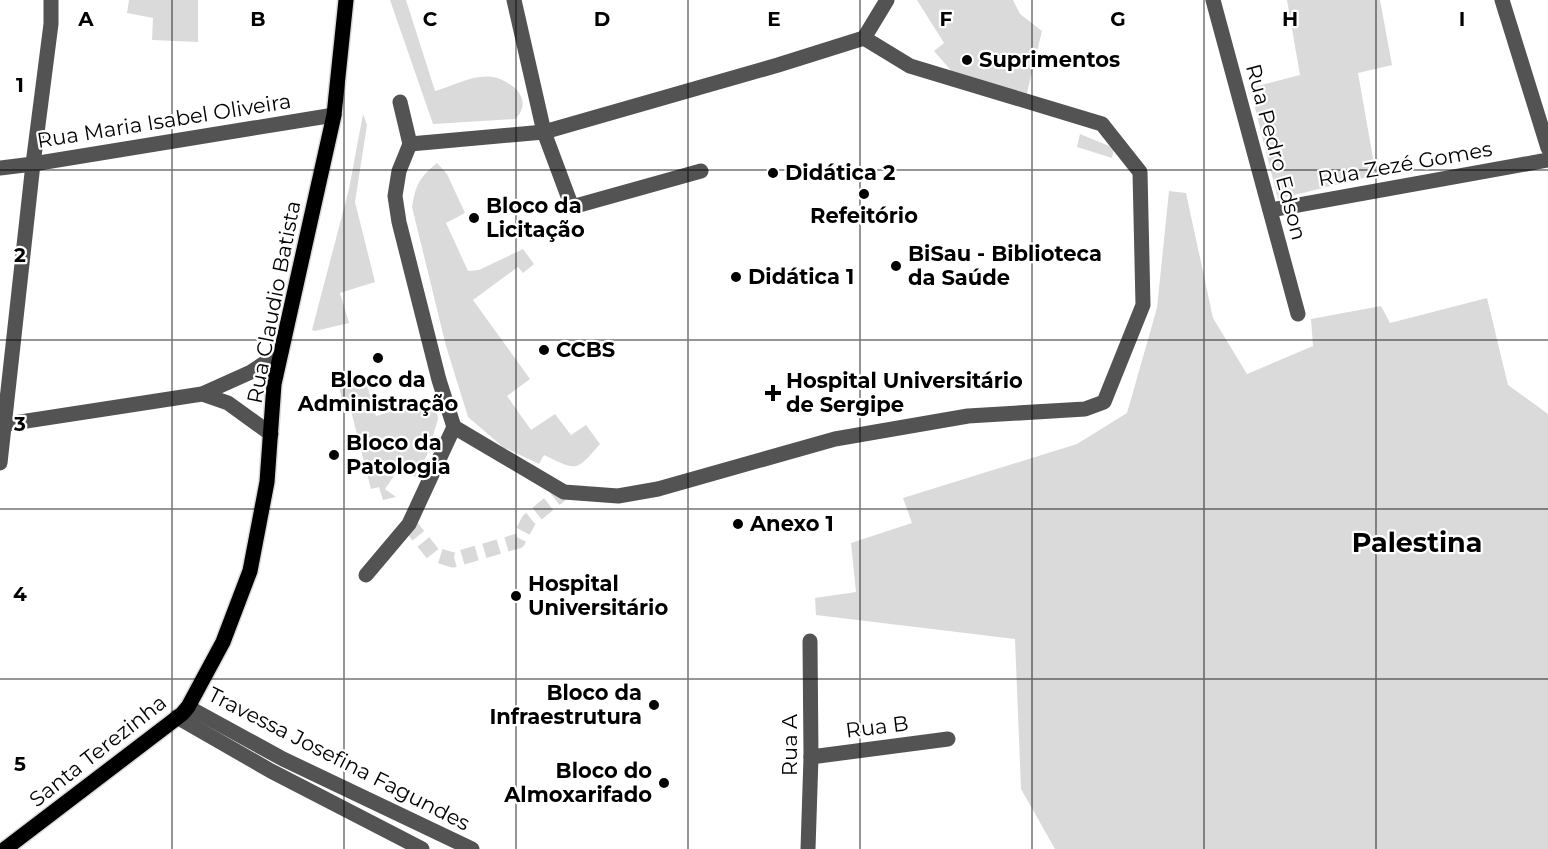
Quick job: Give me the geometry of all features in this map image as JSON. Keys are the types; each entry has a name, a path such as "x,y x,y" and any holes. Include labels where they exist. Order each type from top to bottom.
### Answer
{"main road":[{"name":"Rua Claudio Batista","path":"182,712 223,642 250,572 267,482 274,384 334,115 346,0"},
{"name":"Santa Terezinha","path":"5,849 182,712"}],"street":[{"path":"0,463 2,425 51,24 51,0"},
{"path":"514,0 544,132 572,207 701,171"},
{"path":"410,144 544,132 778,66 864,38 888,0"},
{"name":"Rua Pedro Edson","path":"1213,0 1298,314"},
{"path":"1502,0 1548,148"},
{"path":"400,102 410,144 398,179 395,196 399,222 439,380 454,427 564,492 618,496 658,489 836,439 968,416 1085,409 1104,402 1143,305 1140,172 1102,124 910,66 864,38"},
{"name":"Rua Maria Isabel Oliveira","path":"0,168 334,115"},
{"name":"Rua Zezé Gomes","path":"1270,210 1548,160"},
{"path":"2,425 202,394 251,372 281,352"},
{"path":"202,394 228,403 271,434"},
{"path":"366,575 409,524 454,427"},
{"name":"Rua A","path":"808,849 811,757 810,641"},
{"path":"182,712 271,771 422,849"},
{"name":"Travessa Josefina Fagundes","path":"182,712 472,849"},
{"name":"Rua B","path":"811,757 948,739"}],"shaded area":[{"path":"129,0 198,0 198,42 152,40 153,18 127,13"},
{"path":"390,0 406,0 435,91 480,77 498,78 514,87 521,96 522,108 517,117 515,119 433,124"},
{"path":"917,0 1013,0 1020,14 1042,31 1026,97 955,75 934,51 944,43"},
{"path":"1287,0 1380,0 1392,65 1358,73 1376,175 1278,199 1250,88 1300,75"},
{"path":"363,114 367,125 355,202 375,282 340,293 349,323 315,331 312,330 349,189"},
{"path":"1080,134 1114,148 1112,158 1077,147"},
{"path":"437,163 447,174 465,213 446,223 468,271 479,270 523,249 534,264 523,273 518,267 473,300 530,379 507,396 531,430 555,414 571,435 586,425 600,444 580,464 570,466 544,455 539,464 503,447 468,417 446,346 412,207 419,182"},
{"path":"1169,191 1186,193 1213,318 1247,374 1313,346 1311,319 1381,306 1390,323 1487,298 1508,385 1548,414 1548,849 1055,849 1021,789 1015,639 816,615 815,598 856,592 851,543 912,523 903,498 1077,444 1127,413 1157,308"},
{"path":"364,375 376,416 435,399 438,419 427,455 415,477 400,467 385,489 396,497 383,500 379,487 371,489 350,407 344,408 338,382"}],"tunnel":[{"path":"409,524 433,554 453,560 518,541 529,520 564,492"}],"place":[{"name":"Suprimentos","path":"967,60"},
{"name":"Didática 2","path":"773,173"},
{"name":"Refeitório","path":"864,194"},
{"name":"Bloco da Licitação","path":"474,218"},
{"name":"BiSau - Biblioteca da Saúde","path":"896,266"},
{"name":"Didática 1","path":"736,277"},
{"name":"CCBS","path":"544,350"},
{"name":"Bloco da Administração","path":"378,358"},
{"name":"Hospital Universitário de Sergipe","path":"773,393"},
{"name":"Bloco da Patologia","path":"334,455"},
{"name":"Anexo 1","path":"738,524"},
{"name":"Hospital Universitário","path":"516,596"},
{"name":"Bloco da Infraestrutura","path":"654,705"},
{"name":"Bloco do Almoxarifado","path":"664,783"}],"district":[{"name":"Palestina","path":"1417,543"}]}
